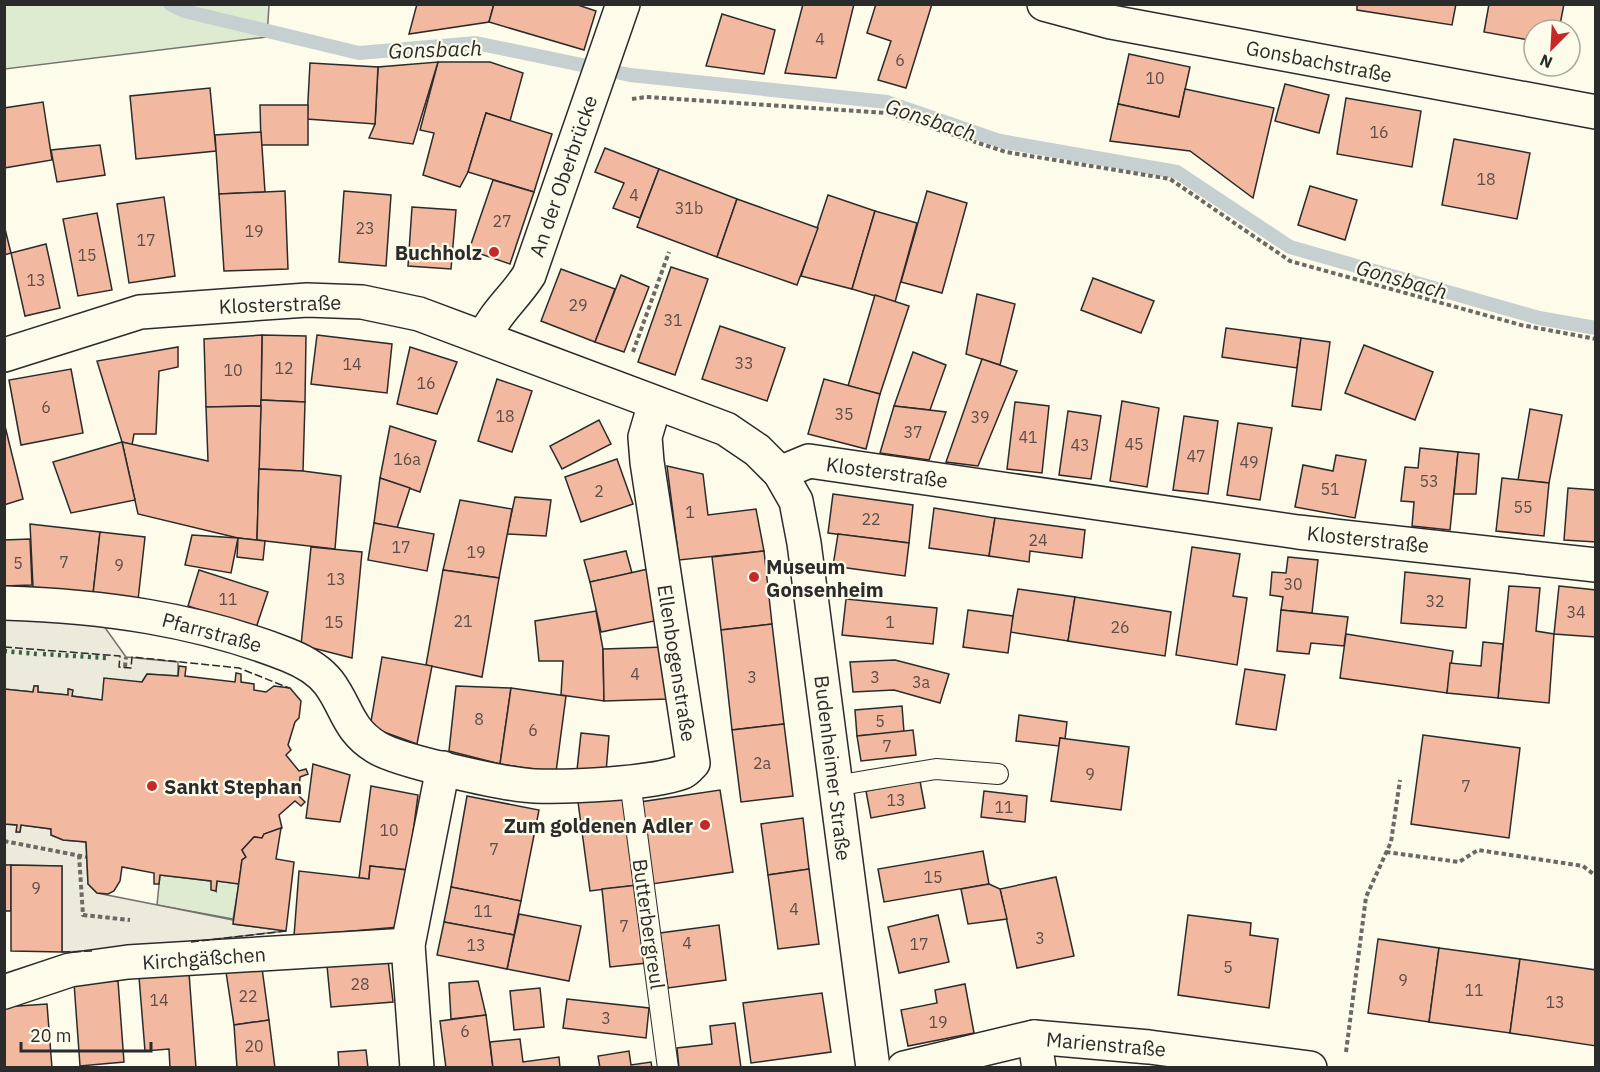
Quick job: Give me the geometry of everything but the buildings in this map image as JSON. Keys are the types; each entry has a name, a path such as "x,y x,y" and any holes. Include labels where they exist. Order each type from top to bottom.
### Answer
{"street":[{"name":"An der Oberbrücke","path":"484,337 492,321 517,294 529,274 623,4"},
{"name":"Gonsbachstraße","path":"1044,4 1111,22 1596,112"},
{"name":"Klosterstraße","path":"4,356 140,312 307,300 362,302 419,314 726,429 757,450 780,473 809,461 1298,531 1596,565"},
{"name":"Ellenbogenstraße","path":"443,768 532,786 630,781 685,771 693,763 646,462 645,437 655,403"},
{"name":"Budenheimer Straße","path":"780,473 796,501 804,543 873,1068"},
{"name":"Pfarrstraße","path":"4,603 130,612 236,634 292,656 313,668 329,683 351,725 362,738 379,749 443,768"},
{"path":"417,1068 408,945 443,768"},
{"name":"Kirchgäßchen","path":"4,992 70,970 128,962 408,945"},
{"name":"Marienstraße","path":"904,1068 1036,1052 1149,1047 1310,1068"}],"lane":[{"path":"835,786 936,769 998,774"},
{"name":"Butterbergreul","path":"630,781 668,1068"}],"path":[{"path":"590,99 615,102 646,97 886,113 1006,153 1170,179 1290,261 1521,325 1596,339"},
{"path":"629,361 669,252"},
{"path":"125,668 126,657"},
{"path":"1346,1056 1366,897 1391,843 1400,780"},
{"path":"4,841 86,857"},
{"path":"1386,852 1459,862 1478,850 1583,866 1596,876"},
{"path":"78,855 83,915 142,921"}],"green space":[{"path":"4,5 269,5 267,37 5,69"},
{"path":"160,875 211,881 216,891 217,881 239,884 233,919 157,905"}],"shaded area":[{"path":"4,614 101,622 126,657 178,662 178,676 147,674 142,682 102,700 72,696 72,690 69,689 68,695 38,692 38,686 34,686 33,692 5,689"},
{"path":"5,824 17,825 17,832 20,832 21,825 51,829 51,835 63,840 86,842 88,884 97,893 233,920 234,924 286,931 118,950 62,952 62,866 5,865"}],"waterway":[{"name":"Gonsbach","path":"170,4 184,11 359,53 476,43 630,75 887,102 1000,141 1177,172 1290,247 1539,318 1596,328"}],"hedge":[{"path":"4,651 37,654"},
{"path":"43,654 106,658"}],"fence":[{"path":"4,647 120,656 119,667 131,668 132,657 239,668 289,688"},
{"path":"191,942 286,931"},
{"path":"62,952 95,951"}],"place":[{"name":"Buchholz","path":"494,252"},
{"name":"Museum Gonsenheim","path":"754,577"},
{"name":"Sankt Stephan","path":"152,786"},
{"name":"Zum goldenen Adler","path":"705,825"}]}
